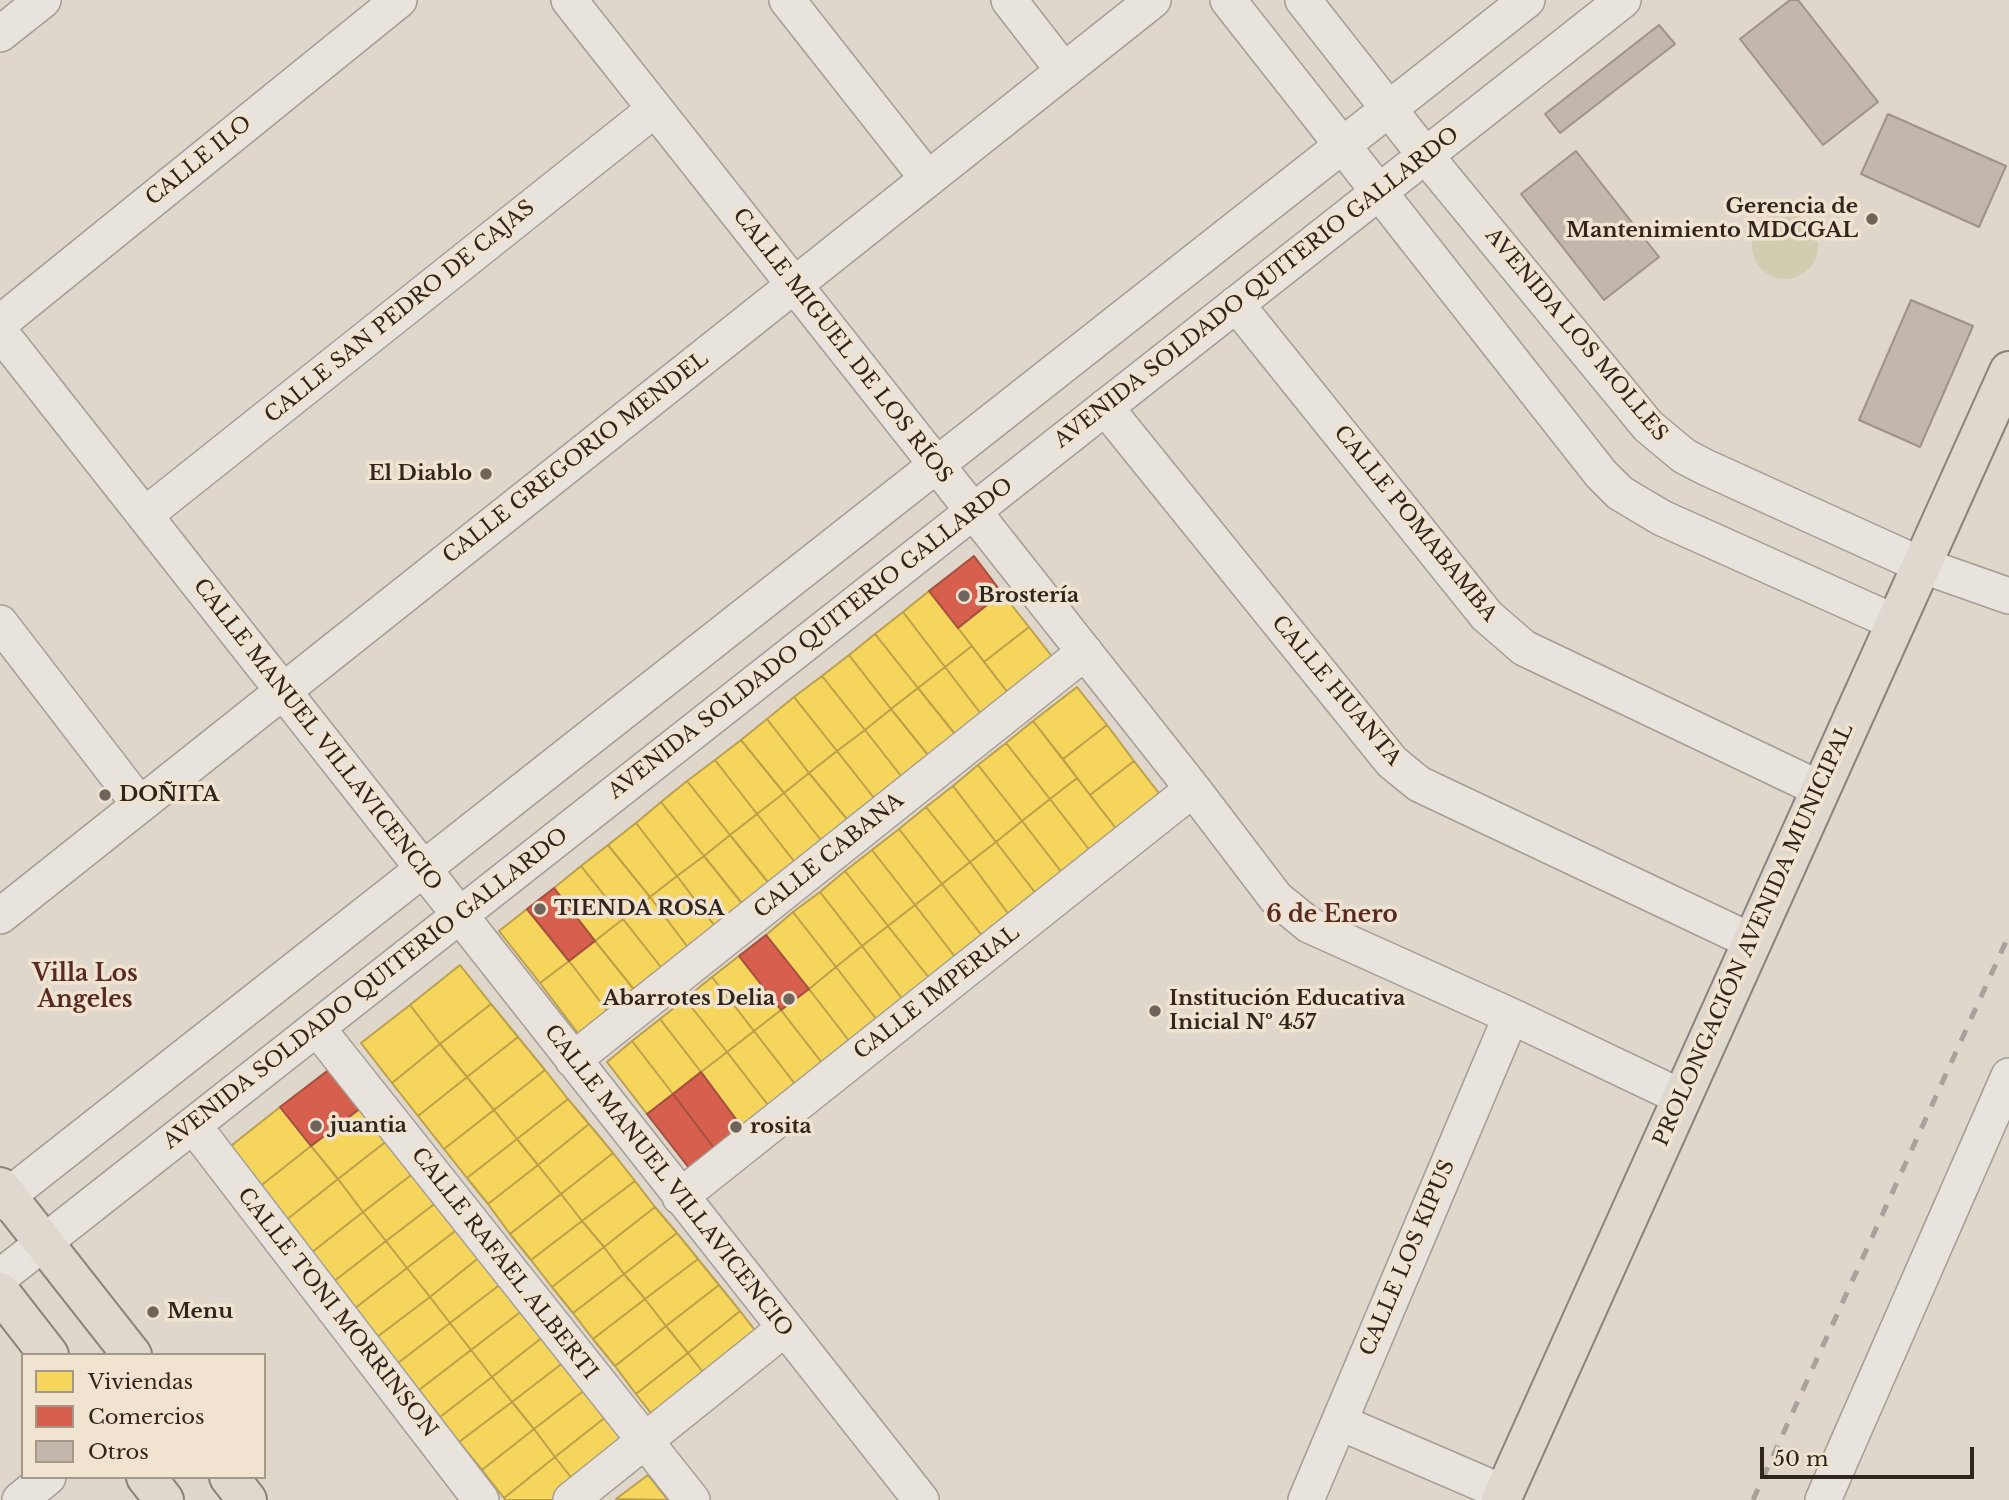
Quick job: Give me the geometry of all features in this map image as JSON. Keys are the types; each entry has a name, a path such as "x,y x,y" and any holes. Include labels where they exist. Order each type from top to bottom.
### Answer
{"main road":[{"name":"PROLONGACIÓN AVENIDA MUNICIPAL","path":"1503,1497 2009,371"},
{"path":"2,1195 44,1243 130,1353"},
{"path":"0,1292 47,1353"},
{"path":"148,1479 164,1500"},
{"path":"231,1479 247,1500"}],"street":[{"path":"0,34 43,0"},
{"name":"CALLE ILO","path":"0,323 399,0"},
{"name":"CALLE MIGUEL DE LOS RÍOS","path":"569,0 1193,789 1276,898 1309,925 1511,1016 1681,1097"},
{"path":"787,0 928,179"},
{"path":"1009,0 1065,71"},
{"name":"CALLE GREGORIO MENDEL","path":"3,907 140,805 1153,0"},
{"path":"1228,0 1601,474 1620,493 1662,518 1894,622"},
{"name":"AVENIDA LOS MOLLES","path":"1303,0 1425,155 1648,426 1664,441 1705,467 1921,565 2009,596"},
{"path":"2,1195 423,869 1527,0"},
{"name":"AVENIDA SOLDADO QUITERIO GALLARDO","path":"0,1277 1623,0"},
{"name":"CALLE SAN PEDRO DE CAJAS","path":"145,515 655,109"},
{"name":"CALLE POMABAMBA","path":"1236,304 1487,616 1524,648 1820,789"},
{"name":"CALLE MANUEL VILLAVICENCIO","path":"0,332 921,1500"},
{"name":"CALLE HUANTA","path":"1105,407 1392,762 1419,784 1751,941"},
{"path":"0,623 140,805"},
{"name":"CALLE CABANA","path":"573,1060 1085,652"},
{"name":"CALLE IMPERIAL","path":"680,1197 1193,789"},
{"name":"CALLE LOS KIPUS","path":"1306,1500 1511,1016"},
{"name":"CALLE RAFAEL ALBERTI","path":"317,1028 692,1500"},
{"path":"1823,1500 2009,1076"},
{"name":"CALLE TONI MORRINSON","path":"193,1125 481,1500"},
{"path":"571,1500 784,1329"},
{"path":"1339,1422 1503,1497"},
{"path":"20,1500 46,1479"}],"shaded area":[{"path":"1778,213 1792,213 1804,218 1813,227 1818,246 1816,259 1809,270 1792,279 1778,279 1766,274 1757,265 1752,253 1752,239 1757,227 1766,218"}],"building: Viviendas":[{"path":"929,591 972,646 945,667 903,612"},
{"path":"1002,593 1029,627 984,662 958,628"},
{"path":"903,612 945,667 918,688 875,634"},
{"path":"1029,627 1057,663 1012,698 984,662"},
{"path":"875,634 918,688 891,709 849,655"},
{"path":"972,646 1012,698 985,719 945,667"},
{"path":"849,655 891,709 865,730 822,676"},
{"path":"945,667 985,719 959,739 918,688"},
{"path":"822,676 865,730 837,751 794,697"},
{"path":"1077,687 1107,725 1063,759 1033,721"},
{"path":"918,688 959,739 932,760 891,709"},
{"path":"794,697 837,751 809,773 767,719"},
{"path":"891,709 932,760 905,781 865,730"},
{"path":"767,719 809,773 784,793 741,740"},
{"path":"1033,721 1077,778 1050,799 1006,743"},
{"path":"1107,725 1134,761 1090,795 1063,759"},
{"path":"865,730 905,781 878,803 837,751"},
{"path":"741,740 784,793 757,814 715,760"},
{"path":"1006,743 1050,799 1022,821 978,765"},
{"path":"837,751 878,803 851,824 809,773"},
{"path":"715,760 757,814 730,835 687,781"},
{"path":"1134,761 1162,797 1118,831 1090,795"},
{"path":"978,765 1022,821 996,842 953,786"},
{"path":"809,773 851,824 824,844 784,793"},
{"path":"1077,778 1118,831 1091,852 1050,799"},
{"path":"687,781 730,835 704,856 661,802"},
{"path":"953,786 996,842 970,862 926,807"},
{"path":"784,793 824,844 797,865 757,814"},
{"path":"1050,799 1091,852 1063,874 1022,821"},
{"path":"661,802 704,856 677,876 636,823"},
{"path":"926,807 970,862 942,884 899,829"},
{"path":"757,814 797,865 771,886 730,835"},
{"path":"1022,821 1063,874 1037,895 996,842"},
{"path":"636,823 677,876 650,897 608,845"},
{"path":"899,829 942,884 915,905 872,850"},
{"path":"730,835 771,886 745,907 704,856"},
{"path":"996,842 1037,895 1010,916 970,862"},
{"path":"608,845 650,897 623,919 581,866"},
{"path":"872,850 915,905 888,926 845,871"},
{"path":"704,856 745,907 717,929 677,876"},
{"path":"970,862 1010,916 983,937 942,884"},
{"path":"581,866 623,919 595,941 554,888"},
{"path":"845,871 888,926 862,946 820,892"},
{"path":"677,876 717,929 690,950 650,897"},
{"path":"942,884 983,937 956,958 915,905"},
{"path":"820,892 862,946 836,967 793,912"},
{"path":"650,897 690,950 664,971 623,919"},
{"path":"915,905 956,958 930,979 888,926"},
{"path":"527,909 569,961 540,983 499,931"},
{"path":"793,912 836,967 809,989 766,935"},
{"path":"623,919 664,971 636,992 595,941"},
{"path":"888,926 930,979 903,1000 862,946"},
{"path":"595,941 636,992 609,1013 569,961"},
{"path":"862,946 903,1000 877,1020 836,967"},
{"path":"739,956 781,1010 754,1031 712,977"},
{"path":"569,961 609,1013 580,1036 540,983"},
{"path":"460,965 491,1004 440,1044 410,1005"},
{"path":"836,967 877,1020 850,1042 809,989"},
{"path":"712,977 754,1031 727,1052 685,999"},
{"path":"809,989 850,1042 822,1063 781,1010"},
{"path":"685,999 727,1052 701,1072 660,1019"},
{"path":"491,1004 518,1037 467,1077 440,1044"},
{"path":"410,1005 440,1044 392,1083 361,1043"},
{"path":"781,1010 822,1063 795,1084 754,1031"},
{"path":"660,1019 701,1072 673,1094 632,1041"},
{"path":"754,1031 795,1084 768,1105 727,1052"},
{"path":"518,1037 545,1070 494,1110 467,1077"},
{"path":"632,1041 673,1094 647,1114 607,1062"},
{"path":"440,1044 467,1077 418,1116 392,1083"},
{"path":"727,1052 768,1105 741,1126 701,1072"},
{"path":"545,1070 568,1099 517,1139 494,1110"},
{"path":"467,1077 494,1110 444,1149 418,1116"},
{"path":"568,1099 589,1124 538,1165 517,1139"},
{"path":"280,1107 311,1146 258,1188 227,1149"},
{"path":"362,1107 388,1140 338,1179 311,1146"},
{"path":"494,1110 517,1139 467,1178 444,1149"},
{"path":"589,1124 613,1153 561,1194 538,1165"},
{"path":"517,1139 538,1165 488,1204 467,1178"},
{"path":"388,1140 415,1172 363,1212 338,1179"},
{"path":"311,1146 338,1179 285,1221 258,1188"},
{"path":"613,1153 635,1181 582,1221 561,1194"},
{"path":"538,1165 561,1194 510,1234 488,1204"},
{"path":"415,1172 437,1202 386,1241 363,1212"},
{"path":"338,1179 363,1212 311,1253 285,1221"},
{"path":"635,1181 655,1207 604,1247 582,1221"},
{"path":"561,1194 582,1221 531,1260 510,1234"},
{"path":"437,1202 459,1228 407,1268 386,1241"},
{"path":"655,1207 677,1233 624,1274 604,1247"},
{"path":"363,1212 386,1241 333,1282 311,1253"},
{"path":"582,1221 604,1247 552,1287 531,1260"},
{"path":"459,1228 481,1256 430,1297 407,1268"},
{"path":"677,1233 698,1259 645,1299 624,1274"},
{"path":"386,1241 407,1268 354,1309 333,1282"},
{"path":"604,1247 624,1274 573,1313 552,1287"},
{"path":"481,1256 502,1283 450,1323 430,1297"},
{"path":"698,1259 719,1285 666,1326 645,1299"},
{"path":"407,1268 430,1297 377,1337 354,1309"},
{"path":"624,1274 645,1299 593,1339 573,1313"},
{"path":"502,1283 523,1310 471,1350 450,1323"},
{"path":"719,1285 740,1311 688,1353 666,1326"},
{"path":"430,1297 450,1323 398,1363 377,1337"},
{"path":"645,1299 666,1326 615,1366 593,1339"},
{"path":"523,1310 544,1336 492,1377 471,1350"},
{"path":"740,1311 761,1338 709,1380 688,1353"},
{"path":"450,1323 471,1350 419,1390 398,1363"},
{"path":"666,1326 688,1353 636,1394 615,1366"},
{"path":"544,1336 564,1362 512,1402 492,1377"},
{"path":"471,1350 492,1377 440,1417 419,1390"},
{"path":"688,1353 709,1380 657,1421 636,1394"},
{"path":"564,1362 586,1389 534,1429 512,1402"},
{"path":"492,1377 512,1402 459,1442 440,1417"},
{"path":"586,1389 607,1416 555,1457 534,1429"},
{"path":"512,1402 534,1429 482,1470 459,1442"},
{"path":"607,1416 629,1443 577,1485 555,1457"},
{"path":"534,1429 555,1457 504,1498 482,1470"},
{"path":"555,1457 577,1485 558,1500 505,1500 504,1498"},
{"path":"648,1475 668,1500 616,1499"}],"building: Comercios":[{"path":"974,556 1002,593 958,628 929,591"},
{"path":"554,888 595,941 569,961 527,909"},
{"path":"766,935 809,989 781,1010 739,956"},
{"name":"juantia","path":"331,1068 362,1107 311,1146 280,1107"},
{"path":"701,1072 741,1126 714,1148 673,1094"},
{"path":"673,1094 714,1148 689,1168 647,1114"}],"building: Otros":[{"path":"1790,0 1798,0 1878,102 1823,145 1740,39"},
{"path":"1659,25 1675,44 1560,133 1545,114"},
{"path":"1888,114 2006,166 1979,227 1861,174"},
{"path":"1576,151 1659,257 1604,300 1521,194"},
{"path":"1911,300 1973,326 1920,447 1859,420"}],"railway":[{"path":"1753,1500 2009,935"}],"place":[{"name":"Gerencia de Mantenimiento MDCGAL","path":"1872,219"},
{"name":"El Diablo","path":"486,474"},
{"name":"Brostería","path":"964,596"},
{"name":"DOÑITA","path":"105,795"},
{"name":"TIENDA ROSA","path":"540,909"},
{"name":"Abarrotes Delia","path":"789,999"},
{"name":"Institución Educativa Inicial Nº 457","path":"1155,1011"},
{"name":"juantia","path":"316,1126"},
{"name":"rosita","path":"736,1127"},
{"name":"Menu","path":"153,1312"}],"district":[{"name":"6 de Enero","path":"1332,916"},
{"name":"Villa Los Angeles","path":"85,988"}]}
